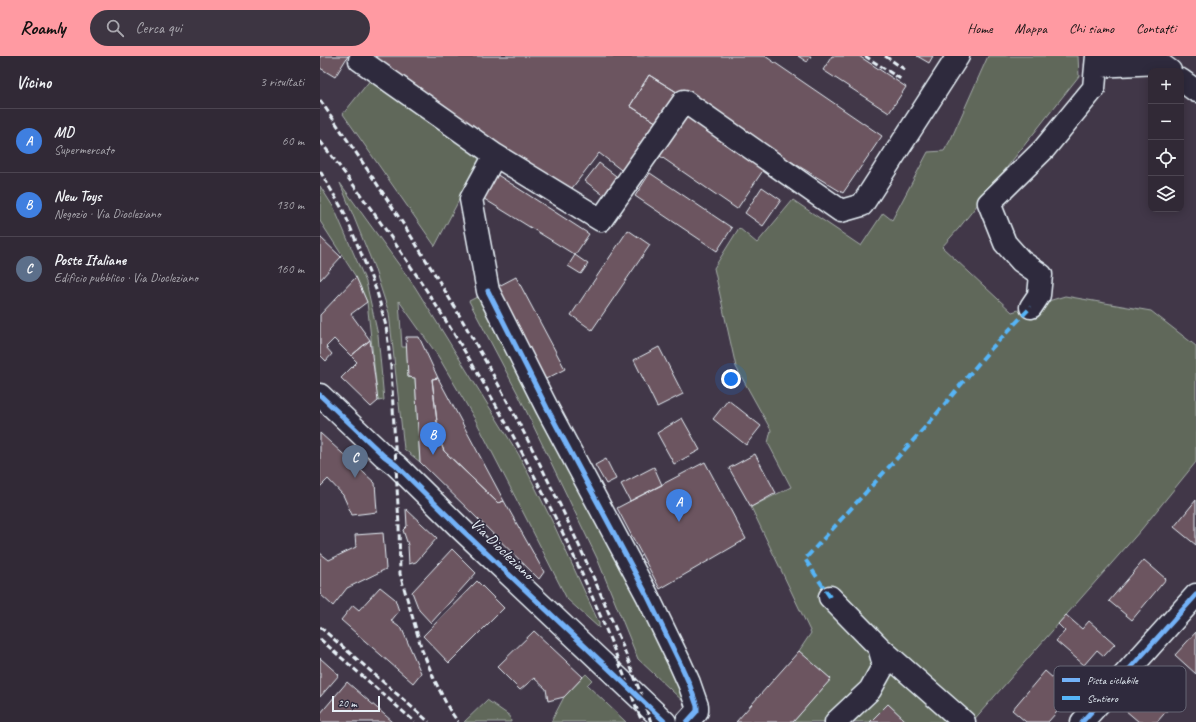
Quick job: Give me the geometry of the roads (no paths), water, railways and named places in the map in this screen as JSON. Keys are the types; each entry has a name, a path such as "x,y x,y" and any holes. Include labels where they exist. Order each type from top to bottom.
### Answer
{"street":[{"path":"360,60 495,156 601,220 684,101 841,211 862,205 958,56"},
{"path":"1031,307 1038,296 1041,275 1021,261 1005,243 989,203 1044,149 1094,88 1096,61 1159,62 1166,68"},
{"path":"1184,82 1196,91"},
{"path":"495,156 471,199 488,291 647,595 680,663 697,706 697,710 687,722"},
{"name":"Via Diocleziano","path":"320,395 384,456 396,465 665,722"},
{"path":"1132,666 1196,595"},
{"path":"830,598 879,647 964,722"},
{"path":"836,722 870,690 884,665 879,647"},
{"path":"1082,722 1091,712"}],"railway":[{"path":"865,56 902,80"},
{"path":"885,56 907,71"},
{"path":"320,100 386,197 433,271 519,423 583,553 625,652 651,722"},
{"path":"320,141 399,249 436,305 505,421 566,540 594,601 642,722"},
{"path":"320,171 344,212 377,292 386,326 391,367 400,574 422,650 435,681 449,709 458,722"},
{"path":"320,627 429,722"},
{"path":"320,639 415,722"}],"place":[{"name":"New Toys","path":"433,455"},
{"name":"Poste Italiane","path":"355,478"},
{"name":"MD","path":"679,522"}]}
